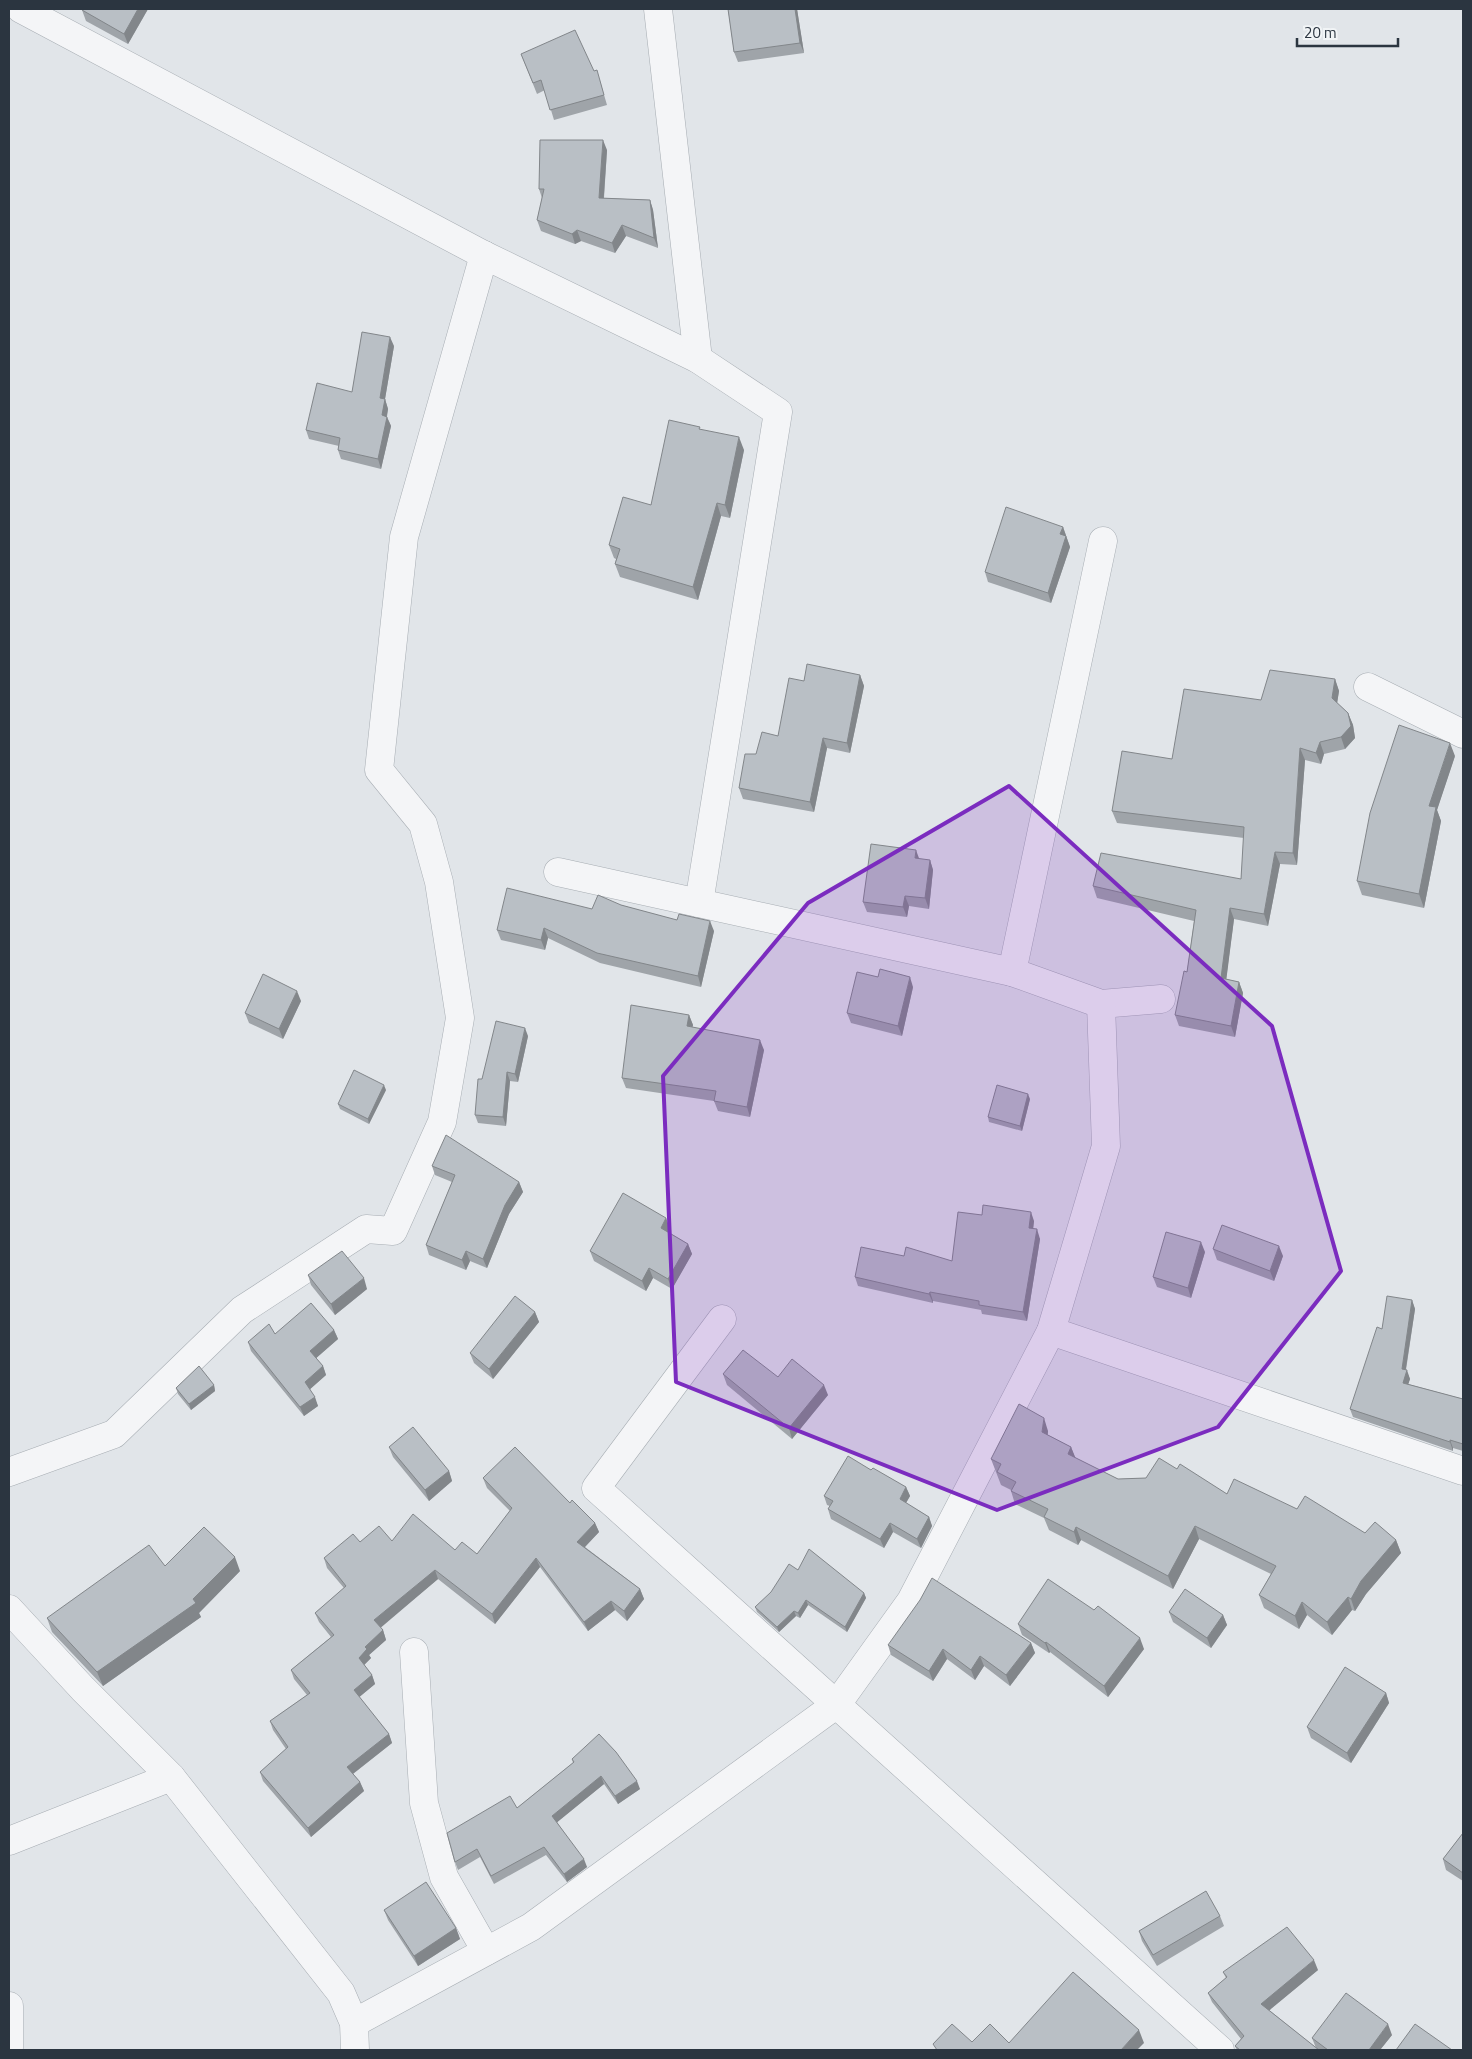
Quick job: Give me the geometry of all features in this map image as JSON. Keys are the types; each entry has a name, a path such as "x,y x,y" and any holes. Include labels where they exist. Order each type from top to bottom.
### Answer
{"street":[{"path":"21,9 484,255 698,359 778,412 699,903"},
{"path":"658,9 698,359"},
{"path":"9,1472 114,1434 242,1310 366,1229 394,1231 442,1122 460,1018 439,882 423,824 379,770 404,537 484,255"},
{"path":"1012,972 1103,541"},
{"path":"1368,687 1463,734"},
{"path":"558,872 1012,972 1101,1004 1161,998"},
{"path":"354,2023 531,1927 837,1704 912,1600 1051,1331 1106,1146 1101,1004"},
{"path":"722,1319 596,1488 1220,2050"},
{"path":"1051,1331 1463,1471"},
{"path":"9,1609 83,1689 171,1777 341,1993 354,2023 354,2050"},
{"path":"414,1652 424,1803 444,1877 486,1951"},
{"path":"9,1841 171,1777"},
{"path":"9,2006 9,2048"}],"highlighted area":[{"path":"1009,786 1272,1026 1341,1271 1218,1427 997,1510 676,1382 663,1076 808,903"}],"building":[{"path":"83,9 138,9 124,34"},
{"path":"728,9 795,9 800,43 734,52"},
{"path":"575,30 594,71 597,70 604,95 550,110 541,80 533,83 521,54"},
{"path":"540,140 603,140 599,198 650,200 654,238 622,225 612,243 577,230 572,234 537,220 544,189 539,189"},
{"path":"362,332 390,337 380,398 385,399 382,415 387,417 378,459 338,450 340,438 306,430 317,383 352,392"},
{"path":"669,420 700,427 699,429 739,437 725,505 717,503 693,587 615,564 620,549 609,545 623,497 651,505"},
{"path":"1006,507 1063,527 1060,534 1066,536 1048,593 985,572"},
{"path":"807,664 860,675 847,743 823,738 810,802 739,788 745,754 756,754 762,732 778,736 789,678 804,681"},
{"path":"1270,670 1335,679 1332,698 1348,713 1351,726 1341,737 1320,742 1316,753 1300,748 1293,853 1275,852 1264,914 1230,908 1221,978 1239,982 1231,1026 1175,1015 1184,971 1187,972 1196,910 1093,886 1101,853 1241,879 1244,827 1112,811 1122,751 1172,759 1184,689 1261,700"},
{"path":"1399,725 1450,743 1429,806 1436,807 1419,894 1357,881 1370,813"},
{"path":"871,844 916,850 915,858 930,860 925,898 905,896 903,907 863,902"},
{"path":"507,888 592,909 598,895 621,905 677,920 679,914 710,921 698,976 597,953 544,928 541,940 497,930"},
{"path":"880,969 910,977 898,1026 847,1013 857,972 878,977"},
{"path":"263,974 297,991 279,1029 245,1013"},
{"path":"631,1005 689,1015 687,1026 760,1040 747,1107 714,1101 716,1091 622,1078"},
{"path":"496,1021 525,1028 515,1074 507,1072 503,1117 475,1115 478,1079 482,1079"},
{"path":"354,1070 384,1085 368,1119 338,1104"},
{"path":"997,1085 1028,1094 1020,1126 988,1117"},
{"path":"446,1135 519,1182 505,1205 483,1259 466,1251 462,1260 426,1245 455,1175 432,1166"},
{"path":"623,1193 666,1218 661,1228 688,1244 668,1279 649,1268 642,1281 590,1251"},
{"path":"983,1205 1031,1212 1029,1228 1037,1229 1023,1312 979,1305 979,1301 930,1292 929,1294 855,1277 861,1247 904,1256 906,1247 952,1261 958,1212 982,1215"},
{"path":"1222,1225 1279,1246 1270,1271 1213,1249"},
{"path":"1166,1232 1201,1242 1188,1288 1153,1277"},
{"path":"342,1251 364,1278 331,1304 308,1275"},
{"path":"515,1296 535,1312 489,1369 470,1353"},
{"path":"1387,1296 1412,1300 1402,1369 1407,1370 1403,1383 1463,1399 1463,1444 1450,1440 1450,1442 1350,1409 1377,1327 1382,1329"},
{"path":"311,1303 334,1330 310,1351 323,1366 305,1382 315,1397 300,1407 248,1342 269,1324 275,1334"},
{"path":"743,1350 778,1377 792,1359 824,1385 789,1428 723,1374"},
{"path":"199,1366 214,1385 189,1404 176,1388"},
{"path":"1019,1404 1044,1418 1042,1432 1071,1447 1068,1454 1118,1479 1146,1478 1159,1458 1177,1469 1180,1464 1227,1494 1234,1479 1297,1509 1305,1496 1365,1533 1375,1522 1396,1540 1361,1581 1351,1599 1348,1597 1327,1622 1302,1602 1295,1616 1259,1595 1276,1566 1195,1526 1168,1576 1076,1527 1074,1532 1044,1517 1048,1509 1011,1491 1016,1482 997,1472 1001,1464 991,1459"},
{"path":"413,1427 449,1471 425,1490 389,1447"},
{"path":"515,1447 570,1503 572,1500 595,1523 577,1542 640,1589 624,1611 611,1601 584,1622 536,1558 492,1614 435,1570 374,1620 383,1630 365,1647 367,1649 359,1658 372,1675 354,1690 389,1734 347,1767 360,1782 308,1828 260,1772 288,1747 270,1721 310,1693 291,1670 334,1635 315,1613 346,1586 324,1558 353,1534 360,1542 379,1526 392,1541 413,1514 455,1550 462,1542 477,1554 512,1508 483,1478"},
{"path":"848,1456 871,1470 873,1468 906,1487 900,1499 929,1517 917,1539 890,1523 880,1539 828,1509 833,1501 824,1496"},
{"path":"204,1527 235,1557 193,1599 196,1603 97,1672 47,1618 149,1545 165,1566"},
{"path":"809,1549 864,1593 845,1627 806,1600 798,1613 794,1611 777,1627 755,1607 771,1592 789,1564 798,1570"},
{"path":"932,1578 1031,1643 1006,1675 980,1656 971,1670 943,1649 929,1671 888,1645 920,1600"},
{"path":"1048,1579 1094,1610 1098,1606 1140,1638 1104,1686 1046,1642 1018,1624"},
{"path":"1185,1589 1223,1615 1207,1638 1169,1612"},
{"path":"1345,1667 1386,1693 1347,1753 1307,1727"},
{"path":"599,1734 616,1752 637,1781 615,1796 601,1776 552,1816 584,1859 564,1874 544,1847 491,1876 477,1849 455,1862 447,1833 510,1796 517,1808 574,1762 572,1759"},
{"path":"1463,1833 1463,1873 1443,1859"},
{"path":"426,1882 456,1928 414,1956 384,1910"},
{"path":"1206,1891 1220,1916 1153,1955 1139,1931"},
{"path":"1287,1927 1314,1960 1261,2004 1319,2050 1240,2050 1235,2046 1244,2036 1208,1993 1227,1977 1223,1972"},
{"path":"1073,1972 1139,2030 1121,2050 937,2050 933,2044 952,2024 972,2042 990,2024 1009,2043"},
{"path":"1346,1993 1388,2024 1369,2050 1328,2050 1312,2038"},
{"path":"1415,2024 1452,2050 1396,2050"}]}
